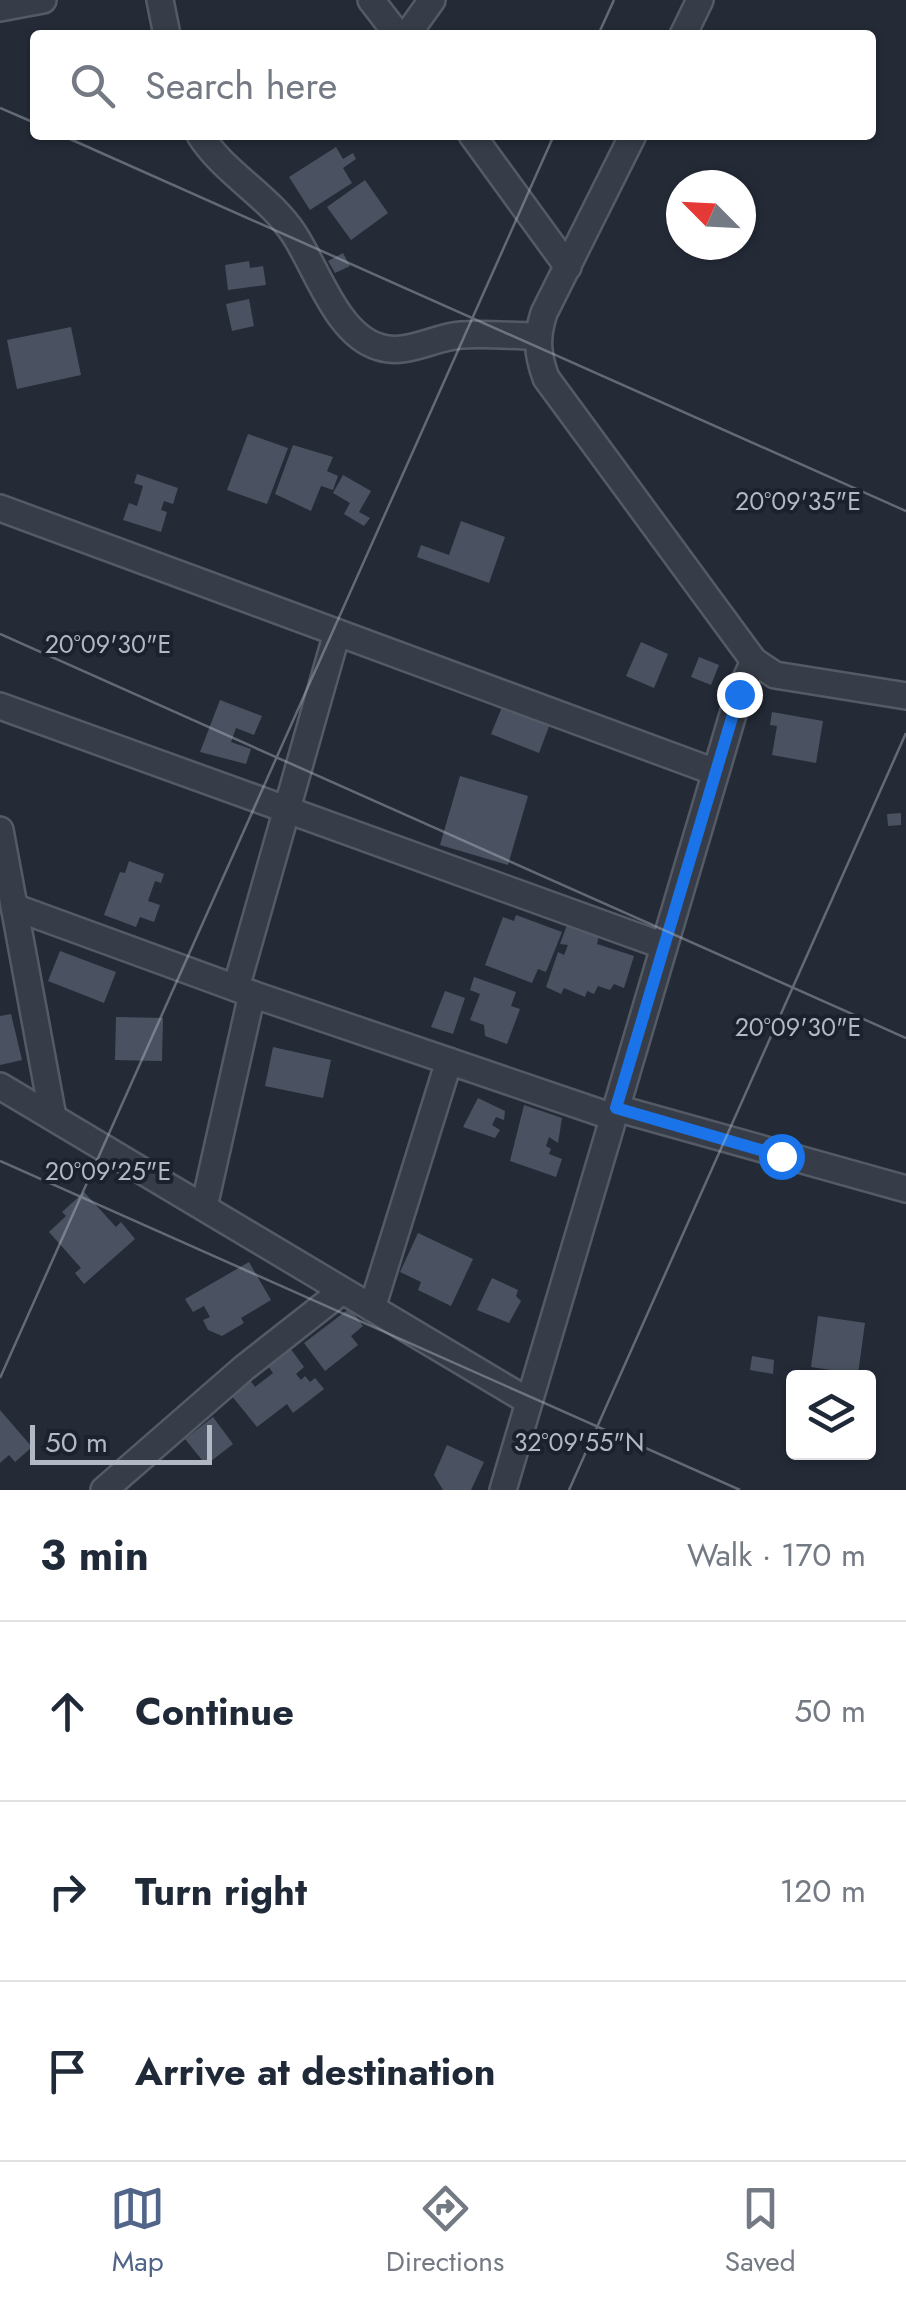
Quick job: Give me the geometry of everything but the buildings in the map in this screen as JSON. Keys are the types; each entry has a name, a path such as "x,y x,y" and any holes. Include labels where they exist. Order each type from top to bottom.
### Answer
{"street":[{"path":"0,8 43,0"},
{"path":"160,0 166,30"},
{"path":"371,0 394,30"},
{"path":"411,30 432,0"},
{"path":"685,30 694,3"},
{"path":"205,140 286,222 342,321 361,340 382,349 415,348 458,335 537,336"},
{"path":"476,140 568,268"},
{"path":"631,140 537,336 537,354 546,378 754,661 775,674 906,696"},
{"path":"0,508 716,772"},
{"path":"204,1207 244,991 287,809 336,633"},
{"path":"503,1490 739,694 754,661"},
{"path":"0,706 664,946"},
{"path":"0,830 53,1117"},
{"path":"14,907 448,1061 615,1113 906,1188"},
{"path":"372,1308 448,1061"},
{"path":"0,1086 528,1401"},
{"path":"104,1490 244,1368 342,1291"}],"route":[{"path":"739,694 616,1108 781,1156"}]}
